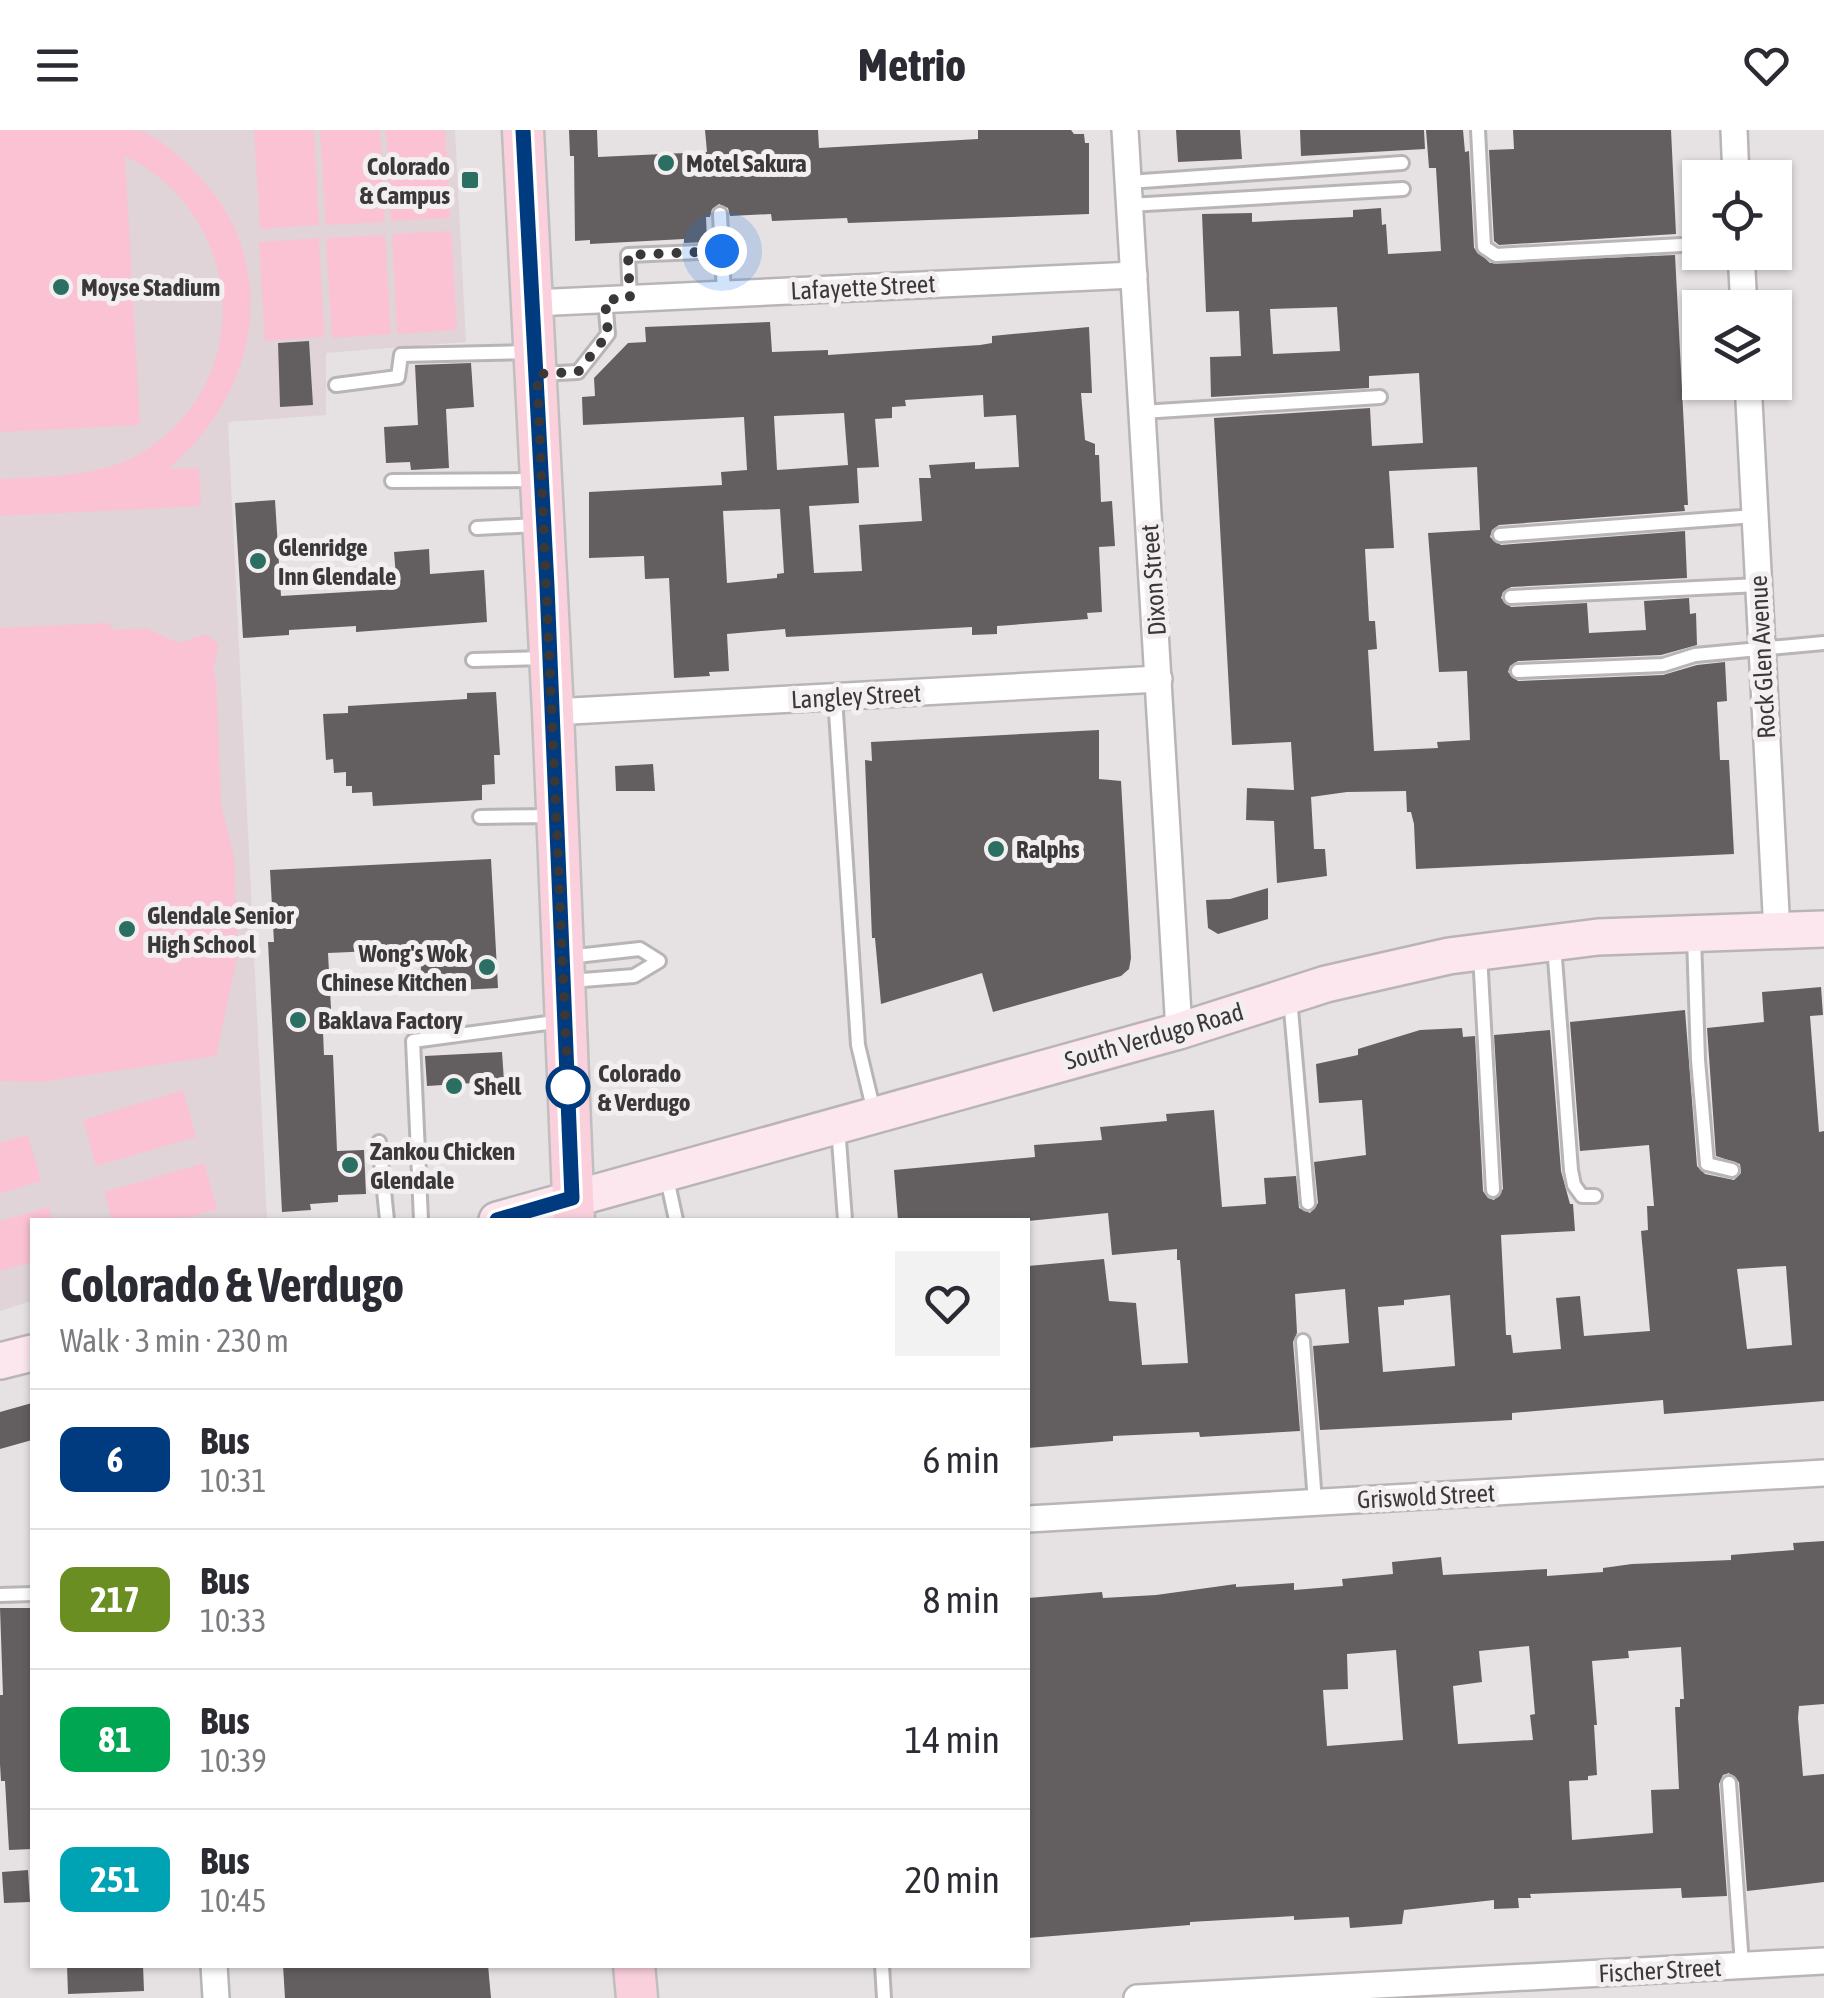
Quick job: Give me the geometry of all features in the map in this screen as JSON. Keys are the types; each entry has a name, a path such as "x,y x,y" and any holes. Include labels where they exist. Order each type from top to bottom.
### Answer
{"main road":[{"path":"523,130 553,712 573,1209"},
{"name":"South Verdugo Road","path":"511,1218 573,1209 666,1172 1179,1031 1326,984 1480,952 1598,937 1824,930"},
{"path":"0,1362 30,1354"},
{"path":"634,1968 636,1998"}],"street":[{"name":"Dixon Street","path":"1125,130 1179,1031"},
{"path":"1734,130 1735,160"},
{"name":"Lafayette Street","path":"533,303 1134,274"},
{"name":"Rock Glen Avenue","path":"1749,400 1777,932"},
{"name":"Langley Street","path":"553,712 1159,679"},
{"name":"Griswold Street","path":"1030,1519 1824,1473"},
{"name":"Fischer Street","path":"1137,1998 1824,1961"},
{"path":"214,1968 216,1998"}],"lane":[{"path":"1478,130 1484,247 1496,255 1682,245"},
{"path":"1129,194 1402,163"},
{"path":"1129,194 1403,189"},
{"path":"720,214 724,294"},
{"path":"336,385 398,377 402,355 536,363 578,372 608,334 628,255 722,251"},
{"path":"1142,412 1380,398"},
{"path":"392,481 542,480"},
{"path":"1500,535 1755,516"},
{"path":"476,528 544,524"},
{"path":"1511,598 1758,584"},
{"path":"1518,671 1664,665 1695,655 1824,643"},
{"path":"473,660 550,658"},
{"path":"836,697 858,1045 875,1114"},
{"path":"480,816 556,816"},
{"path":"1694,934 1698,1060 1707,1164 1732,1170"},
{"path":"1554,942 1571,1170 1574,1185 1582,1196 1596,1196"},
{"path":"421,1218 414,1041 563,986 640,949 659,961 634,976 563,986"},
{"path":"1480,952 1493,1190"},
{"path":"1290,995 1308,1202"},
{"path":"837,1125 846,1218"},
{"path":"378,1142 387,1218"},
{"path":"666,1172 676,1218"},
{"path":"1303,1340 1315,1502"},
{"path":"0,1595 30,1594"},
{"path":"1729,1782 1742,1965"},
{"path":"882,1968 884,1998"}],"shaded area":[{"name":"Glendale Senior High School","path":"0,130 455,130 466,342 326,353 326,415 228,422 267,1218 30,1218 30,1302 0,1311"},
{"path":"0,130 146,133 185,162 225,210 242,248 250,288 249,328 239,368 222,405 198,439 167,469 199,468 201,506 0,516 0,479 108,467 141,453 179,422 205,385 219,343 222,300 214,257 195,217 165,183 125,156 140,425 0,432"},
{"path":"254,130 314,130 319,225 260,229"},
{"path":"320,130 380,130 385,222 326,225"},
{"path":"386,130 445,130 450,218 391,221"},
{"path":"451,231 457,330 397,334 392,234"},
{"path":"385,235 391,334 332,338 326,238"},
{"path":"319,238 324,337 265,341 259,242"},
{"path":"108,623 114,630 146,628 178,643 206,634 219,644 213,670 221,805 234,857 238,953 216,1056 41,1082 0,1081 0,628"},
{"path":"183,1090 196,1137 96,1166 83,1120"},
{"path":"28,1135 41,1181 0,1193 0,1143"},
{"path":"204,1163 217,1209 187,1218 111,1218 104,1192"},
{"path":"49,1207 52,1218 30,1218 30,1263 0,1271 0,1221"}],"building":[{"path":"569,130 597,130 598,157 707,152 705,130 818,130 819,148 978,139 978,130 1071,130 1084,134 1085,143 1089,143 1089,214 848,223 847,218 772,221 771,214 730,216 728,208 719,204 706,217 707,242 684,243 684,239 590,244 590,240 575,241 574,156 570,156"},
{"path":"1176,130 1240,130 1242,159 1178,162"},
{"path":"1300,130 1424,130 1425,149 1301,156"},
{"path":"1426,130 1463,130 1465,152 1469,151 1474,248 1490,263 1675,255 1688,505 1684,505 1685,511 1499,525 1490,537 1501,545 1685,531 1687,578 1511,587 1501,598 1511,607 1587,603 1589,633 1646,630 1644,601 1689,598 1690,614 1696,613 1697,645 1661,655 1518,661 1508,672 1518,681 1663,675 1725,662 1727,701 1717,702 1720,760 1729,760 1734,854 1416,869 1414,824 1411,812 1407,812 1406,791 1347,792 1311,797 1314,849 1325,849 1327,876 1277,883 1274,821 1246,820 1247,788 1294,790 1291,742 1232,745 1214,418 1370,408 1372,446 1423,443 1419,373 1369,376 1369,388 1211,397 1210,357 1241,356 1239,311 1206,312 1202,214 1252,213 1252,222 1353,217 1353,210 1381,208 1388,254 1441,251 1436,168 1429,168","holes":["1337,307 1340,351 1273,354 1270,309","1477,467 1480,530 1428,533 1439,672 1467,671 1470,740 1437,742 1438,748 1374,751 1368,650 1377,649 1375,621 1369,621 1365,549 1394,548 1389,471"]},
{"path":"1513,130 1671,130 1676,234 1499,245 1494,241 1489,150 1514,149"},
{"path":"770,322 772,352 828,350 828,355 980,345 992,343 992,336 1089,327 1092,393 1081,393 1085,440 1095,444 1095,455 1099,455 1101,502 1112,501 1115,546 1099,547 1102,612 1087,613 1088,619 997,626 997,634 972,635 972,627 786,637 785,629 727,634 729,671 674,678 669,578 645,579 644,556 589,558 589,492 722,485 721,472 747,470 744,417 583,425 582,397 595,396 594,378 628,343 646,342 645,327","holes":["983,395 984,417 1016,415 1019,467 975,469 975,462 929,465 931,478 919,478 922,521 859,525 862,571 814,573 809,506 859,503 857,468 879,467 875,419 892,418 892,407 906,406 905,400","844,413 848,465 777,470 774,416","780,509 784,573 777,574 777,578 727,583 723,511"]},
{"path":"309,341 313,405 280,407 278,343"},
{"path":"471,363 474,407 446,409 449,468 411,470 410,462 386,463 384,427 418,425 415,365"},
{"name":"Glenridge Inn Glendale","path":"275,500 281,596 397,589 394,552 429,549 430,574 484,570 487,622 356,632 356,626 289,630 289,635 243,638 235,503"},
{"path":"496,692 500,755 494,755 495,784 482,785 482,800 373,806 372,792 352,793 352,786 346,786 346,772 334,773 333,759 326,760 323,714 348,713 348,706 467,699 467,693"},
{"name":"Ralphs","path":"1099,730 1099,779 1121,781 1129,969 1121,976 993,1012 982,973 881,1004 872,938 865,760 872,761 871,742"},
{"path":"653,764 655,791 616,791 615,766"},
{"path":"491,859 498,988 422,992 420,949 328,953 331,1009 322,1009 324,1055 333,1055 337,1151 364,1150 366,1194 338,1195 338,1202 310,1204 311,1210 282,1212 268,942 274,942 270,870"},
{"path":"1268,888 1268,919 1218,934 1208,928 1206,900 1230,899"},
{"path":"1821,987 1823,1015 1810,1016 1819,1132 1824,1131 1824,1401 1664,1414 1663,1400 1512,1413 1512,1420 1320,1430 1313,1346 1349,1343 1345,1289 1295,1294 1297,1333 1293,1342 1300,1431 1200,1437 1199,1432 1113,1436 1113,1441 1030,1448 1030,1266 1104,1259 1109,1301 1136,1303 1142,1365 1188,1363 1177,1249 1112,1255 1108,1213 1030,1221 898,1218 894,1170 1035,1157 1034,1145 1102,1140 1100,1127 1167,1121 1166,1114 1214,1110 1222,1207 1266,1204 1264,1178 1296,1176 1299,1208 1310,1213 1318,1203 1314,1162 1366,1155 1362,1100 1319,1103 1316,1064 1358,1055 1358,1049 1420,1030 1462,1028 1463,1037 1475,1036 1483,1191 1494,1200 1503,1189 1494,1035 1550,1030 1561,1171 1573,1204 1575,1231 1501,1235 1506,1335 1511,1335 1513,1353 1561,1349 1556,1298 1580,1296 1584,1336 1650,1331 1641,1231 1648,1230 1647,1206 1654,1206 1649,1145 1580,1151 1570,1022 1685,1010 1697,1166 1705,1174 1734,1180 1741,1173 1740,1164 1716,1156 1707,1028 1764,1022 1762,992","holes":["1786,1266 1792,1345 1747,1349 1737,1269","1450,1295 1455,1366 1383,1372 1378,1307"]},
{"path":"502,1052 504,1081 427,1086 425,1056"},
{"path":"30,1404 30,1441 0,1449 0,1412"},
{"path":"1824,1541 1824,1704 1799,1706 1798,1718 1803,1776 1824,1774 1824,1882 1747,1891 1739,1782 1729,1773 1723,1775 1719,1784 1727,1896 1682,1898 1681,1888 1530,1894 1531,1898 1518,1898 1519,1908 1494,1909 1494,1900 1404,1910 1402,1924 1350,1928 1349,1917 1294,1920 1294,1916 1030,1938 1030,1598 1102,1592 1103,1598 1156,1595 1236,1584 1294,1583 1294,1590 1343,1586 1342,1579 1393,1574 1392,1562 1441,1557 1443,1575 1547,1569 1547,1576 1603,1572 1603,1568 1632,1564 1731,1560 1731,1555 1794,1550 1793,1543","holes":["1529,1646 1535,1714 1530,1715 1533,1740 1458,1744 1453,1686 1482,1682 1479,1651","1681,1647 1684,1699 1680,1699 1680,1707 1675,1707 1679,1789 1651,1790 1653,1833 1572,1840 1569,1781 1588,1780 1588,1776 1597,1775 1592,1661 1629,1658 1628,1651","1396,1650 1403,1740 1327,1746 1323,1690 1348,1689 1347,1654"]},
{"path":"0,1608 30,1608 30,1849 9,1850 5,1781 1,1781 0,1764"},
{"path":"28,1870 30,1902 4,1903 2,1872"},
{"path":"67,1968 143,1968 144,1991 68,1994"},
{"path":"283,1968 488,1968 491,1998 285,1998"}],"bus line":[{"name":"6","path":"504,1218 572,1198 553,712 523,130"}],"place":[{"name":"Motel Sakura","path":"666,163"},
{"name":"Colorado & Campus","path":"470,180"},
{"name":"Moyse Stadium","path":"61,287"},
{"name":"Glenridge Inn Glendale","path":"258,561"},
{"name":"Ralphs","path":"996,849"},
{"name":"Glendale Senior High School","path":"127,929"},
{"name":"Wong's Wok Chinese Kitchen","path":"487,967"},
{"name":"Baklava Factory","path":"298,1020"},
{"name":"Shell","path":"454,1086"},
{"name":"Colorado & Verdugo","path":"568,1087"},
{"name":"Zankou Chicken Glendale","path":"350,1165"}],"route":[{"path":"568,1087 537,374 578,372 608,334 605,300 630,298 628,255 722,251"}]}
